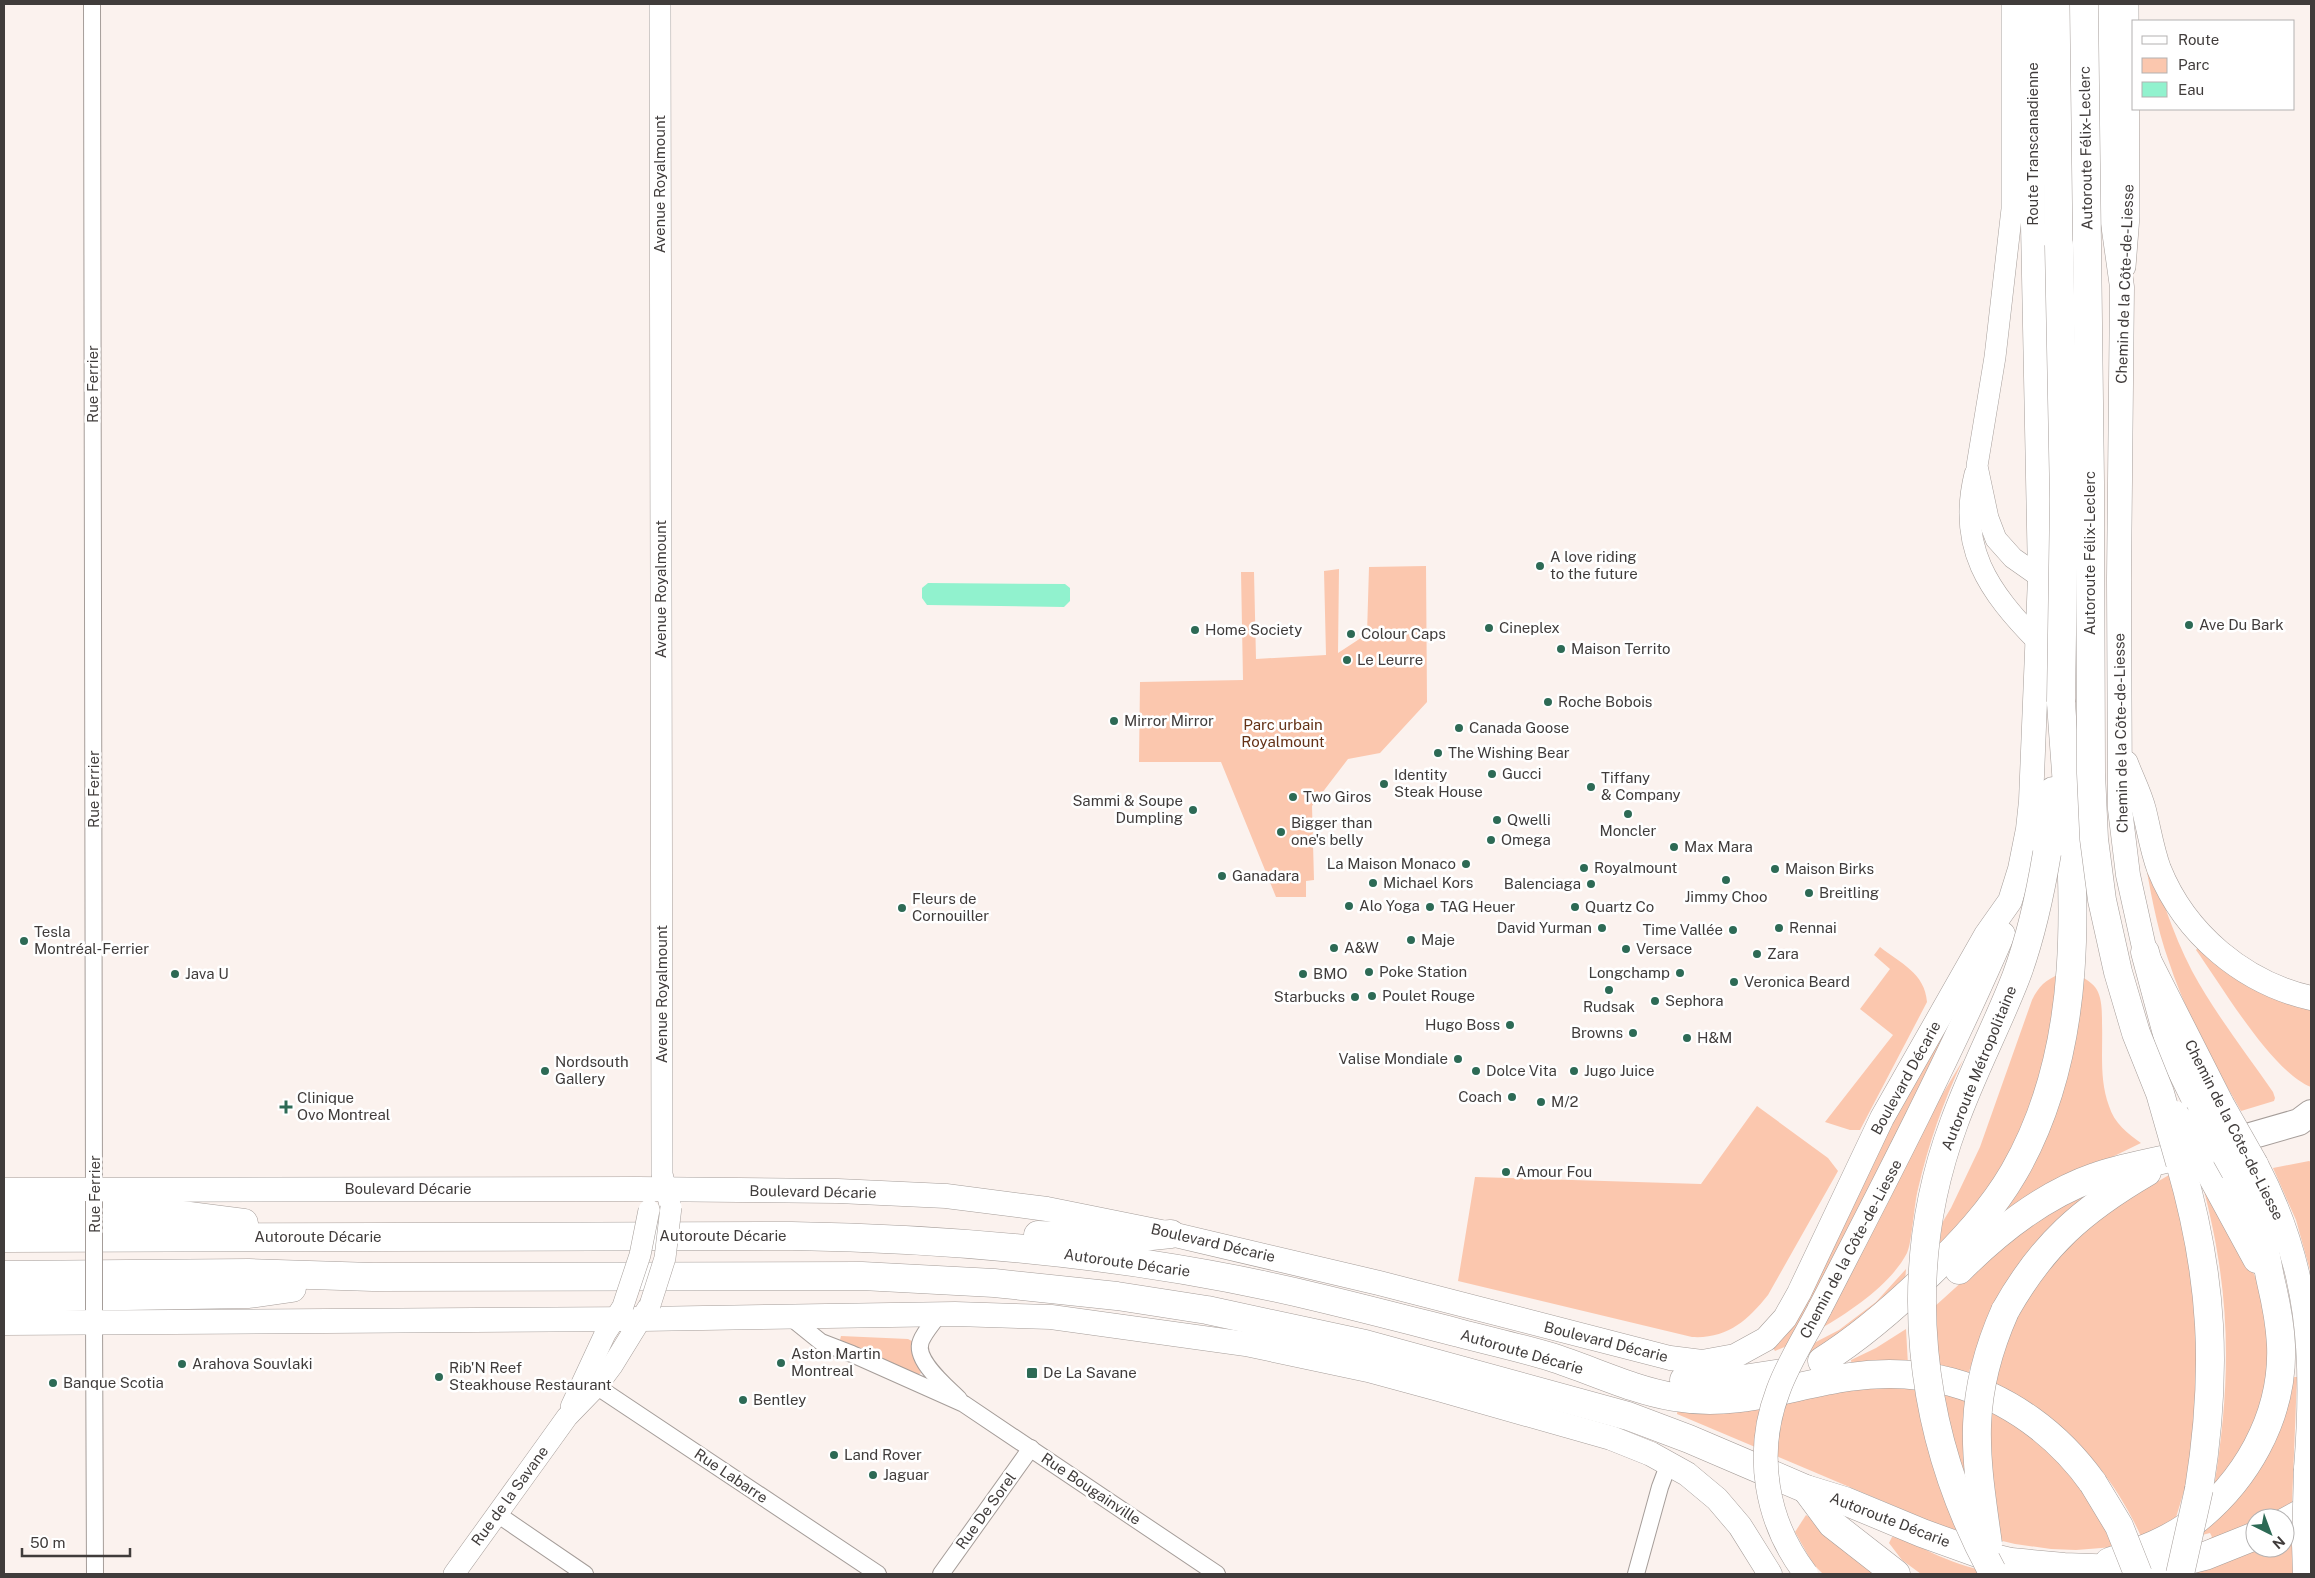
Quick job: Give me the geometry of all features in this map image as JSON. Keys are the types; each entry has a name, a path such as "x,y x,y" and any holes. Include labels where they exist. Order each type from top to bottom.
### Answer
{"highway":[{"name":"Autoroute Félix-Leclerc","path":"2057,4 2064,499 2061,702"},
{"name":"Autoroute Félix-Leclerc","path":"2108,5 2090,482 2091,773 2094,839 2102,900 2118,972 2136,1033 2160,1093"},
{"path":"1822,1361 1868,1329 1918,1285 1972,1231 1999,1196 2023,1156 2045,1107 2057,1066 2068,1008 2072,926 2070,852 2061,702"},
{"name":"Autoroute Métropolitaine","path":"1993,1573 1958,1500 1939,1441 1930,1400 1924,1354 1921,1295 1922,1273 1931,1202 1947,1141 1966,1091 2016,976 2034,915 2047,853 2061,702"},
{"path":"2093,1568 2158,1543 2188,1526 2230,1488 2251,1458 2266,1428 2280,1379 2280,1331 2273,1288 2245,1168 2212,1108 2171,1049 2145,952"},
{"path":"2160,1093 2201,1156 2273,1288"},
{"path":"2160,1093 2197,1226 2207,1287 2211,1343 2211,1384 2206,1445 2194,1514 2180,1574"},
{"path":"1993,1573 1977,1469 1976,1422 1983,1372 2006,1311 2031,1269 2067,1228 2102,1199 2170,1158"},
{"path":"1550,1357 1680,1379 1712,1382 1771,1376 1822,1361 1863,1347 1894,1328 1933,1295 1999,1232 2040,1204 2095,1176 2170,1158"},
{"path":"4,1211 150,1211 349,1237"},
{"path":"996,1247 1029,1235 1122,1239 1171,1234"},
{"name":"Autoroute Décarie","path":"4,1238 792,1236 900,1240 996,1247 1141,1264 1253,1283 1319,1297 1550,1357 1649,1392 1677,1398 1708,1401 1759,1397 1862,1375 1903,1374 1936,1379 1976,1390 2022,1414 2061,1445 2093,1482 2119,1526 2138,1574"},
{"name":"Autoroute Décarie","path":"4,1275 249,1273 373,1277 862,1276 994,1283 1117,1296 1286,1326 1397,1352 1577,1400 1670,1431 1806,1489 1845,1501 1922,1533 1986,1556 2035,1566 2149,1570 2205,1556 2245,1540"},
{"path":"4,1298 249,1294 373,1277"},
{"path":"1806,1489 1832,1524 1896,1574"},
{"path":"2295,1517 2311,1508"}],"main road":[{"name":"Route Transcanadienne","path":"2032,4 2034,285"},
{"path":"2034,285 2054,298 2070,301 2099,295 2122,287 2112,216 2108,5"},
{"path":"2034,285 2040,577 2038,642"},
{"name":"Chemin de la Côte-de-Liesse","path":"2122,287 2119,579 2120,809 2122,840 2132,898 2145,952"},
{"path":"2040,577 2101,589 2119,579"},
{"name":"Boulevard Décarie","path":"4,1190 94,1195 838,1191 946,1196 1047,1209 1171,1234 1369,1280 1670,1358 1702,1362 1735,1356 1766,1339 1790,1311 1882,1118 1986,935 2010,901 2020,869 2028,829 2038,642"},
{"path":"2121,751 2143,808 2161,872 2173,895 2195,927 2219,952 2248,974 2276,988 2311,998"},
{"name":"Chemin de la Côte-de-Liesse","path":"1806,1574 1788,1549 1776,1522 1767,1488 1766,1454 1770,1419 1778,1390 1914,1128 1952,1049 2005,930 2010,901"},
{"path":"2170,1158 2307,1120"},
{"name":"Chemin de la Côte-de-Liesse","path":"2245,1168 2273,1200 2288,1236 2298,1272 2307,1321 2311,1377 2306,1470 2305,1574"},
{"path":"4,1323 94,1316 632,1312 790,1317 940,1314 1051,1317 1255,1345 1376,1373 1589,1431 1632,1446 1669,1463 1703,1486 1726,1508 1744,1532 1770,1574"}],"street":[{"name":"Rue Ferrier","path":"92,4 95,1574"},
{"name":"Avenue Royalmount","path":"660,4 661,1191"},
{"path":"2012,4 2012,209 1995,357 1968,515 1980,565 2008,611 2038,642"},
{"path":"1977,466 1988,518 1996,539 2013,558 2040,577"},
{"name":"Rue de la Savane","path":"454,1574 567,1417 665,1258 671,1220 661,1191"},
{"name":"Rue Bougainville","path":"940,1314 922,1340 921,1351 928,1368 964,1404"},
{"name":"Rue Bougainville","path":"790,1317 821,1342 964,1404 1217,1574"},
{"name":"Rue Labarre","path":"590,1382 878,1574"},
{"name":"Rue De Sorel","path":"940,1574 1030,1448"},
{"path":"1636,1574 1660,1487 1669,1463"},
{"path":"497,1514 585,1574"}],"green space":[{"name":"Parc urbain Royalmount","path":"1426,566 1427,702 1380,753 1348,759 1312,806 1314,880 1306,881 1306,897 1276,897 1221,762 1139,762 1140,682 1243,680 1241,572 1254,572 1256,659 1326,655 1324,571 1339,569 1338,653 1367,634 1369,567"},
{"path":"2147,849 2166,911 2192,971 2220,1017 2273,1092 2274,1101 2241,1111 2201,1038 2176,981 2160,935 2143,850"},
{"path":"2200,945 2285,1002 2311,1010 2311,1087 2296,1078 2280,1064 2248,1026 2196,950"},
{"path":"1880,947 1917,976 1922,983 1927,1002 1860,1130 1850,1130 1825,1122 1893,1035 1860,1009 1890,969 1874,955"},
{"path":"2060,974 2046,1073 1994,1188 1937,1258 1942,1223 1980,1147 2032,1000 2043,984"},
{"path":"2082,977 2095,987 2102,1007 2102,1065 2104,1086 2111,1112 2126,1132 2141,1143 2073,1176 2009,1215 2002,1209"},
{"path":"1944,1028 1949,1031 1789,1345 1775,1351 1772,1346"},
{"path":"1963,1060 1949,1092 1926,1156 1907,1253 1881,1286 1857,1305 1822,1328 1930,1115"},
{"path":"1757,1106 1828,1158 1838,1171 1768,1295 1752,1313 1735,1326 1716,1335 1692,1337 1458,1281 1475,1177 1701,1184"},
{"path":"2311,1162 2311,1274 2296,1220 2273,1168"},
{"path":"2169,1175 2178,1205 2195,1288 2197,1395 2187,1481 2174,1524 2143,1541 2116,1491 2080,1445 2024,1400 1994,1384 2011,1326 2019,1308 2032,1286 2048,1266 2065,1247 2104,1215"},
{"path":"2202,1183 2222,1213 2257,1280 2262,1293 2270,1350 2263,1403 2235,1463 2214,1487 2224,1408 2226,1334 2219,1261"},
{"path":"2087,1194 2091,1199 1982,1337 1968,1374 1938,1367 1933,1308 1997,1250 2055,1210"},
{"path":"1906,1269 1905,1283 1819,1350 1809,1354 1814,1343 1839,1330 1876,1302"},
{"path":"1906,1329 1908,1365 1852,1367 1851,1360 1876,1348"},
{"path":"841,1336 908,1339 914,1342 914,1357 921,1373 918,1375 840,1340"},
{"path":"2292,1377 2297,1377 2292,1503 2284,1508 2245,1508 2245,1527 2200,1544 2212,1537 2210,1533 2202,1535 2203,1529"},
{"path":"1914,1383 1998,1410 2060,1459 2097,1511 2114,1547 2076,1550 2051,1549 2015,1544 1944,1527 1677,1414 1678,1406"},
{"path":"1806,1515 1885,1574 1823,1574 1813,1564 1795,1532"},
{"path":"1892,1537 1910,1542 1933,1554 1995,1574 1921,1574 1902,1560 1889,1543"},
{"path":"2245,1552 2245,1558 2293,1558 2293,1574 2192,1574 2193,1571"}],"water":[{"path":"928,583 1065,584 1070,588 1070,601 1064,607 927,605 922,598 922,588"}],"place":[{"name":"A love riding to the future","path":"1540,566"},
{"name":"Ave Du Bark","path":"2189,625"},
{"name":"Cineplex","path":"1489,628"},
{"name":"Home Society","path":"1195,630"},
{"name":"Colour Caps","path":"1351,634"},
{"name":"Maison Territo","path":"1561,649"},
{"name":"Le Leurre","path":"1347,660"},
{"name":"Roche Bobois","path":"1548,702"},
{"name":"Mirror Mirror","path":"1114,721"},
{"name":"Canada Goose","path":"1459,728"},
{"name":"The Wishing Bear","path":"1438,753"},
{"name":"Gucci","path":"1492,774"},
{"name":"Identity Steak House","path":"1384,784"},
{"name":"Tiffany & Company","path":"1591,787"},
{"name":"Two Giros","path":"1293,797"},
{"name":"Sammi & Soupe Dumpling","path":"1193,810"},
{"name":"Moncler","path":"1628,814"},
{"name":"Qwelli","path":"1497,820"},
{"name":"Bigger than one's belly","path":"1281,832"},
{"name":"Omega","path":"1491,840"},
{"name":"Max Mara","path":"1674,847"},
{"name":"La Maison Monaco","path":"1466,864"},
{"name":"Royalmount","path":"1584,868"},
{"name":"Maison Birks","path":"1775,869"},
{"name":"Ganadara","path":"1222,876"},
{"name":"Jimmy Choo","path":"1726,880"},
{"name":"Michael Kors","path":"1373,883"},
{"name":"Balenciaga","path":"1591,884"},
{"name":"Breitling","path":"1809,893"},
{"name":"Alo Yoga","path":"1349,906"},
{"name":"TAG Heuer","path":"1430,907"},
{"name":"Quartz Co","path":"1575,907"},
{"name":"Fleurs de Cornouiller","path":"902,908"},
{"name":"David Yurman","path":"1602,928"},
{"name":"Rennai","path":"1779,928"},
{"name":"Time Vallée","path":"1733,930"},
{"name":"Maje","path":"1411,940"},
{"name":"Tesla Montréal-Ferrier","path":"24,941"},
{"name":"A&W","path":"1334,948"},
{"name":"Versace","path":"1626,949"},
{"name":"Zara","path":"1757,954"},
{"name":"Poke Station","path":"1369,972"},
{"name":"Longchamp","path":"1680,973"},
{"name":"Java U","path":"175,974"},
{"name":"BMO","path":"1303,974"},
{"name":"Veronica Beard","path":"1734,982"},
{"name":"Rudsak","path":"1609,990"},
{"name":"Poulet Rouge","path":"1372,996"},
{"name":"Starbucks","path":"1355,997"},
{"name":"Sephora","path":"1655,1001"},
{"name":"Hugo Boss","path":"1510,1025"},
{"name":"Browns","path":"1633,1033"},
{"name":"H&M","path":"1687,1038"},
{"name":"Valise Mondiale","path":"1458,1059"},
{"name":"Nordsouth Gallery","path":"545,1071"},
{"name":"Dolce Vita","path":"1476,1071"},
{"name":"Jugo Juice","path":"1574,1071"},
{"name":"Coach","path":"1512,1097"},
{"name":"M/2","path":"1541,1102"},
{"name":"Clinique Ovo Montreal","path":"286,1107"},
{"name":"Amour Fou","path":"1506,1172"},
{"name":"Aston Martin Montreal","path":"781,1363"},
{"name":"Arahova Souvlaki","path":"182,1364"},
{"name":"De La Savane","path":"1032,1373"},
{"name":"Rib'N Reef Steakhouse Restaurant","path":"439,1377"},
{"name":"Banque Scotia","path":"53,1383"},
{"name":"Bentley","path":"743,1400"},
{"name":"Land Rover","path":"834,1455"},
{"name":"Jaguar","path":"873,1475"}]}
